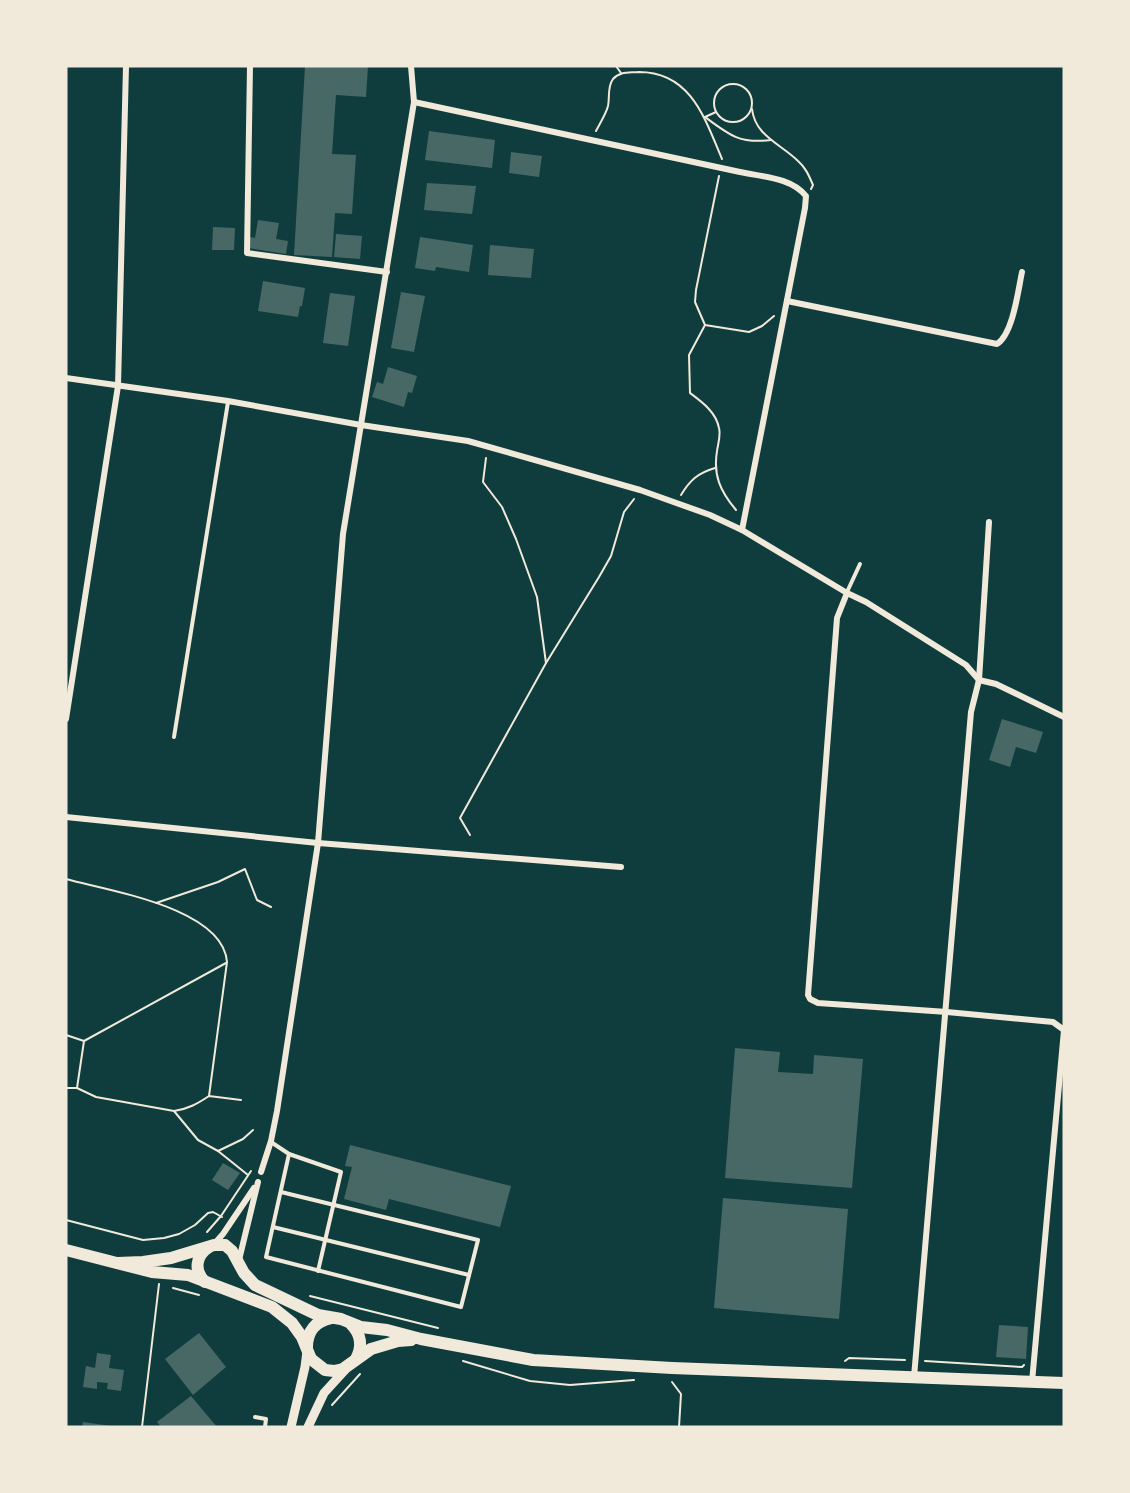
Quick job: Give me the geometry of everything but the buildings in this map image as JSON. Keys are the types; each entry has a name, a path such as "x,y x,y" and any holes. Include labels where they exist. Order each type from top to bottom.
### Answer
{"main road":[{"path":"118,1263 171,1258 208,1240"},
{"path":"208,1240 232,1251 248,1278 261,1288 318,1315 339,1318 361,1327 387,1330 421,1339 533,1360 672,1368 1064,1383"},
{"path":"208,1240 197,1265 208,1291"},
{"path":"66,1250 152,1272 183,1274 208,1291 266,1304 278,1310 299,1332 316,1365 325,1370 339,1371 371,1349 385,1344 421,1339"},
{"path":"308,1350 308,1336 313,1327 320,1321 331,1318"},
{"path":"347,1322 355,1328 360,1338 360,1352 352,1363"}],"street":[{"path":"66,719 118,386 126,66"},
{"path":"250,66 247,252 387,272"},
{"path":"261,1172 271,1141 284,1066 318,843 344,534 414,102 411,66"},
{"path":"414,102 791,183 806,196 742,530"},
{"path":"787,301 997,344 1003,340 1016,304 1022,272"},
{"path":"66,378 228,401 361,425 468,441 640,490 710,515 742,530 866,602 966,665 979,680 996,684 1064,717"},
{"path":"914,1377 971,712 979,680 989,522"},
{"path":"847,593 837,618 808,995 818,1004 947,1012 1053,1022 1064,1030 1032,1382"},
{"path":"66,817 318,843 621,867"},
{"path":"208,1240 223,1234 258,1182 240,1256 240,1267"},
{"path":"291,1427 308,1350"},
{"path":"308,1427 324,1393 352,1363"}],"lane":[{"path":"174,737 228,401"},
{"path":"847,593 860,564"},
{"path":"271,1141 289,1154 341,1172 318,1271"},
{"path":"280,1192 478,1240 461,1307 266,1257 280,1192 289,1154"},
{"path":"273,1227 470,1275"},
{"path":"255,1417 266,1419 265,1427"}],"path":[{"path":"616,66 621,73"},
{"path":"592,140 608,105 609,87 613,79 621,73 644,72 675,81 687,90 705,117 722,161 694,299 705,326"},
{"path":"752,108 744,119 734,122 726,121 716,112 714,96 722,86 732,83 749,91 756,123 771,140 799,161 808,172 813,185 806,196"},
{"path":"705,117 716,112"},
{"path":"705,117 743,141 771,140"},
{"path":"705,326 749,332 785,312"},
{"path":"705,326 689,355 690,393 715,416 720,429 715,468 718,485 744,519"},
{"path":"488,447 483,482 502,507 537,597 546,663"},
{"path":"677,503 691,480 702,472 715,468"},
{"path":"470,835 460,818 546,663 611,556 624,512 640,490"},
{"path":"156,903 218,882 245,869 257,900 271,907"},
{"path":"66,879 156,903 201,922 217,936 226,951 227,962 209,1096"},
{"path":"66,1035 84,1041 227,962"},
{"path":"77,1088 84,1041"},
{"path":"66,1088 77,1088 96,1097 174,1111 185,1110 209,1096 241,1100"},
{"path":"174,1111 198,1140 218,1151 248,1175"},
{"path":"218,1151 243,1139 253,1130"},
{"path":"208,1240 220,1216 254,1167"},
{"path":"66,1220 143,1240 179,1234 195,1225 208,1213 213,1212 220,1216"},
{"path":"142,1427 159,1284"},
{"path":"170,1287 208,1291"},
{"path":"306,1295 445,1329"},
{"path":"922,1361 1022,1367 1035,1353"},
{"path":"841,1364 849,1358 908,1360"},
{"path":"462,1361 530,1381 570,1385 637,1380"},
{"path":"332,1405 361,1373"},
{"path":"671,1381 681,1394 679,1427"}]}
